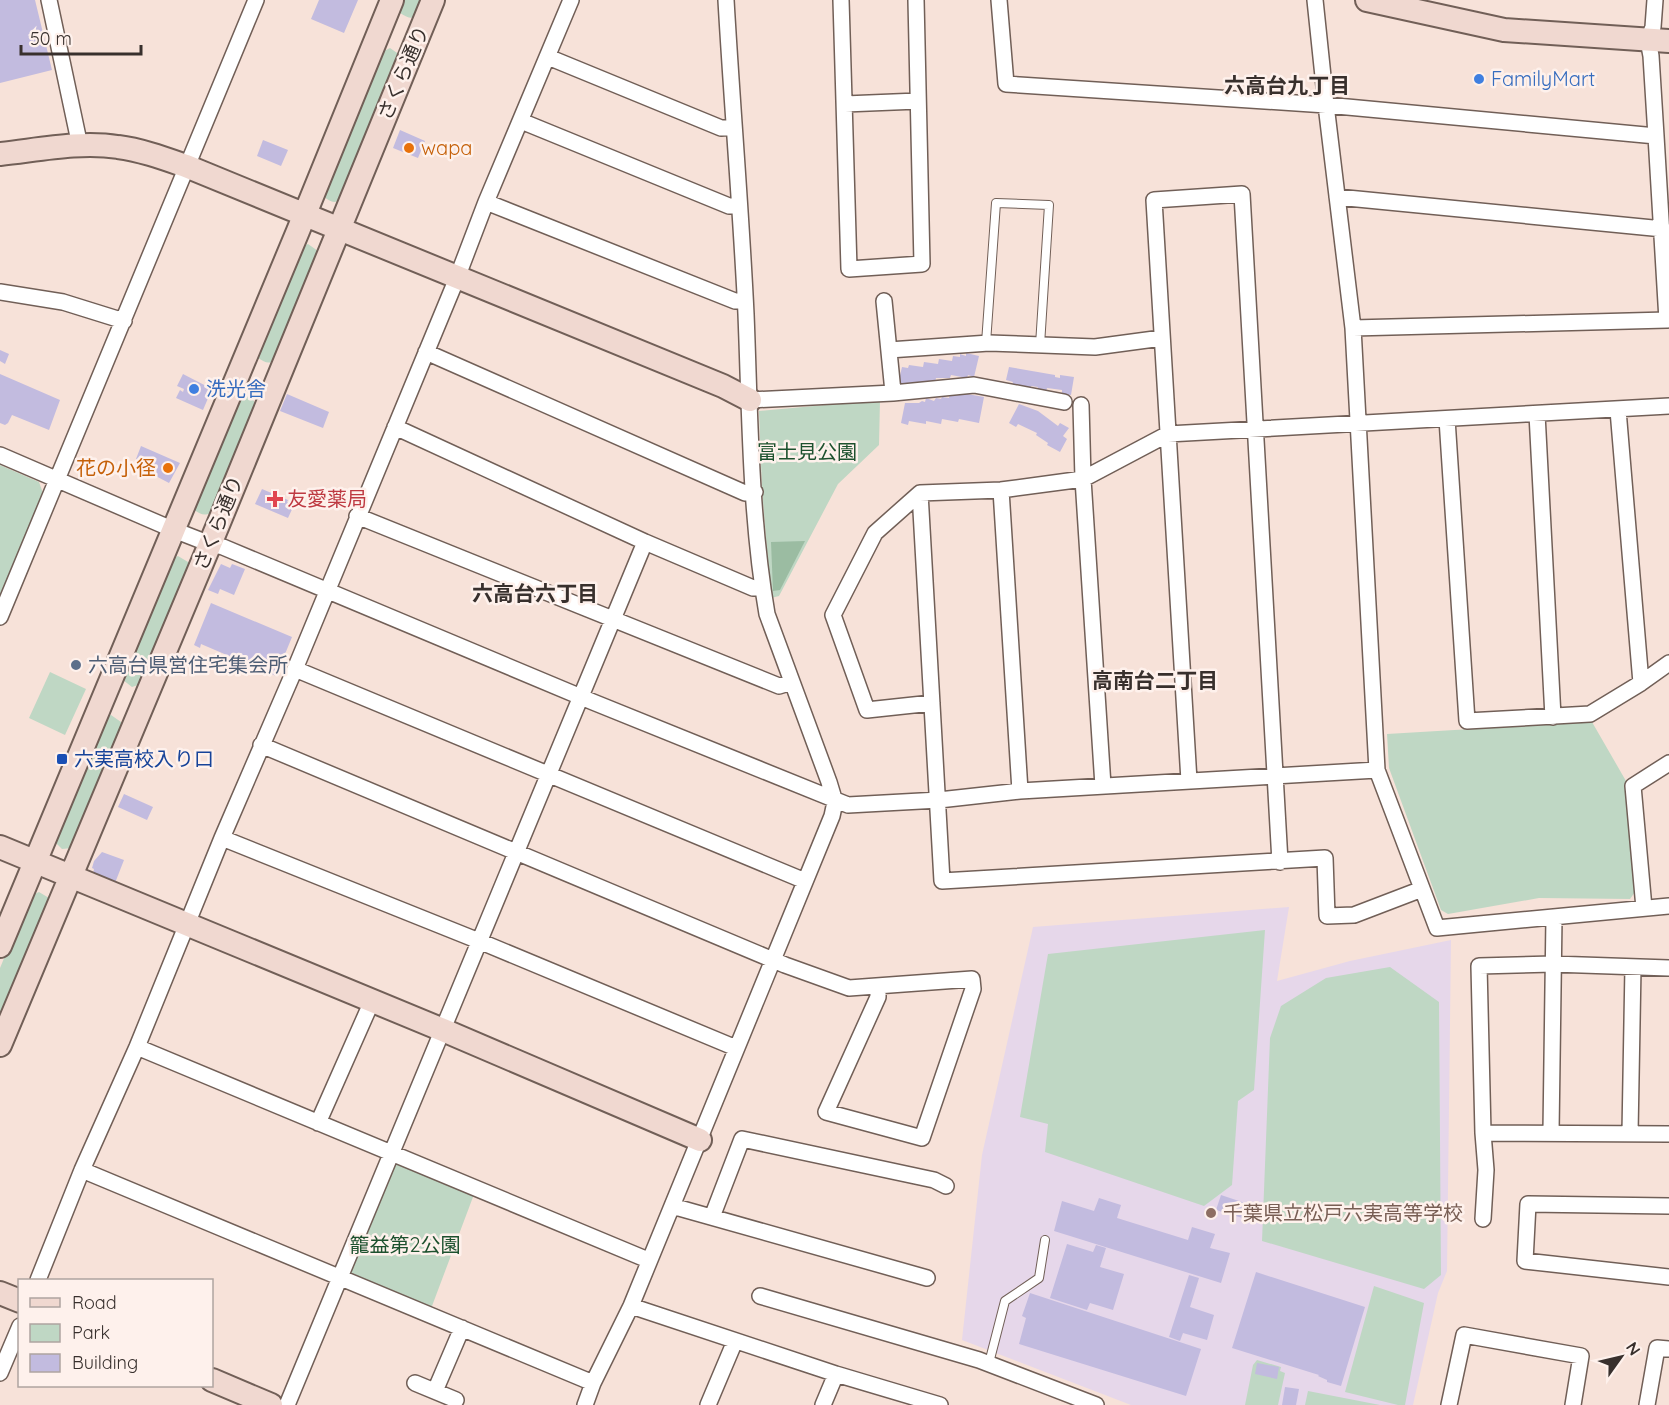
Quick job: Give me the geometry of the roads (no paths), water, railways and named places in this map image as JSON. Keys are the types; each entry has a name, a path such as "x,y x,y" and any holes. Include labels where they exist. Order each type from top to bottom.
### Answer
{"street":[{"path":"49,0 80,146"},
{"path":"0,617 256,0"},
{"name":"さくら通り","path":"0,946 305,215 392,0"},
{"name":"さくら通り","path":"0,1045 210,544 433,0"},
{"path":"39,1279 82,1170 295,669 571,0"},
{"path":"585,1405 593,1383 631,1306 648,1260 700,1140 832,816 835,801 767,614 763,588 754,492 745,301 726,0"},
{"path":"842,0 849,269 922,264 916,0"},
{"path":"999,0 1006,84 1326,105 1656,136"},
{"path":"1315,0 1353,328 1377,770 1437,928 1669,906"},
{"path":"1367,0 1504,30 1658,40"},
{"path":"1353,328 1667,320 1651,56 1658,40 1653,27 1655,0"},
{"path":"548,57 721,128 733,127"},
{"path":"845,104 918,101"},
{"path":"521,121 729,206 739,206"},
{"path":"0,154 80,146 125,148 145,152 186,166 723,386 750,400 893,393 974,385 1064,402"},
{"path":"1189,781 1154,200 1242,194 1280,862"},
{"path":"1337,197 1663,229"},
{"path":"486,202 735,301 745,301"},
{"path":"0,292 63,302 124,321"},
{"path":"884,301 893,393"},
{"path":"889,350 986,343 1095,347 1162,338"},
{"path":"426,352 746,493 754,492"},
{"path":"1081,405 1083,479 1103,786"},
{"path":"932,704 867,710 833,615 875,533 920,492 1001,490 1083,479 1168,434 1669,406"},
{"path":"1618,410 1641,683"},
{"path":"1537,414 1553,717"},
{"path":"1447,419 1467,721 1590,714 1669,663"},
{"path":"395,427 645,542 753,588 763,588"},
{"path":"0,455 174,530 223,547 581,697 848,805 939,800 1020,791 1377,770"},
{"path":"1001,490 1020,791"},
{"path":"920,492 942,881 1324,858 1327,916 1354,915 1422,889"},
{"path":"357,516 778,686 792,682"},
{"path":"287,1405 645,542"},
{"path":"295,669 548,776 806,881"},
{"path":"261,745 774,960 849,988 972,979 973,989 922,1137 826,1112 878,998 878,986"},
{"path":"1644,908 1633,786 1669,764"},
{"path":"222,838 479,941 736,1048"},
{"path":"0,847 443,1030 700,1140"},
{"path":"1551,1132 1554,917"},
{"path":"1483,1219 1485,1170 1479,966 1553,964 1669,968"},
{"path":"1630,1133 1633,967"},
{"path":"318,1123 372,1001"},
{"path":"136,1047 648,1260"},
{"path":"1483,1133 1669,1134"},
{"path":"712,1216 742,1139 934,1180 946,1186"},
{"path":"82,1170 593,1383"},
{"path":"1669,1206 1528,1204 1525,1261 1669,1277"},
{"path":"672,1206 927,1278"},
{"path":"0,1293 18,1300"},
{"path":"760,1296 988,1363 1071,1400 1096,1405"},
{"path":"631,1306 836,1374 939,1405"},
{"path":"435,1391 462,1328"},
{"path":"0,1373 18,1331"},
{"path":"1449,1405 1464,1335 1581,1356 1573,1405"},
{"path":"708,1405 735,1341"},
{"path":"1647,1405 1658,1348 1669,1349"},
{"path":"823,1405 836,1374"},
{"path":"213,1380 271,1405"},
{"path":"415,1383 456,1400"}],"lane":[{"path":"986,343 996,203 1049,205 1040,345"},
{"path":"988,1363 1005,1301 1039,1278 1045,1240"}],"place":[{"name":"FamilyMart","path":"1479,79"},
{"name":"wapa","path":"409,148"},
{"name":"洗光舎","path":"194,389"},
{"name":"花の小径","path":"168,468"},
{"name":"友愛薬局","path":"275,499"},
{"name":"六高台県営住宅集会所","path":"76,665"},
{"name":"六実高校入り口","path":"62,759"},
{"name":"千葉県立松戸六実高等学校","path":"1211,1213"}],"district":[{"name":"六高台九丁目","path":"1287,86"},
{"name":"六高台六丁目","path":"535,594"},
{"name":"高南台二丁目","path":"1155,681"}],"park label":[{"name":"富士見公園","path":"807,452"},
{"name":"籠益第2公園","path":"405,1245"}]}
